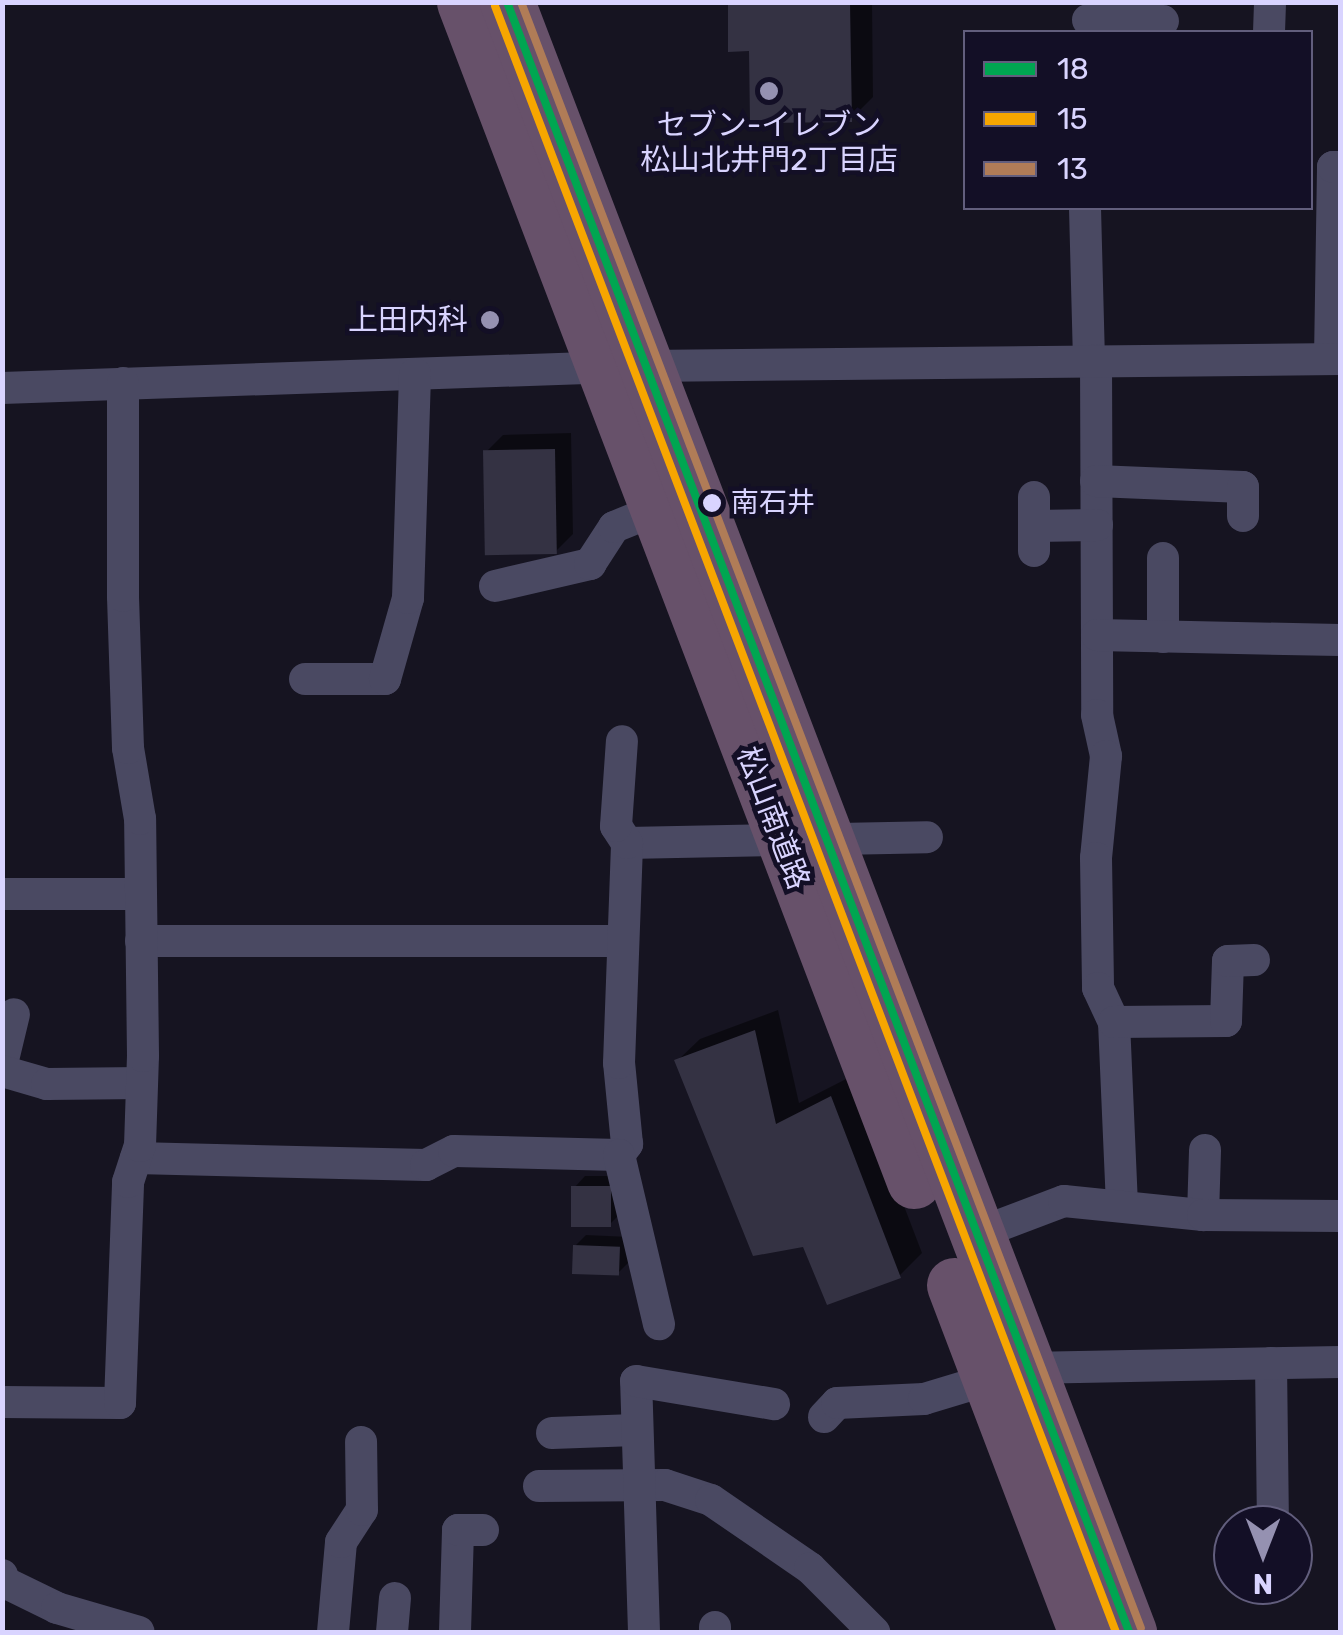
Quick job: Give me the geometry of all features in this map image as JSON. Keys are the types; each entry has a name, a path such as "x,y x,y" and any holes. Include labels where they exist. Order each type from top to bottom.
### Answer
{"highway":[{"name":"松山南道路","path":"464,2 623,367 1008,1374 1129,1632"},
{"name":"松山南道路","path":"507,2 623,367 656,510 974,1235 1008,1374 1086,1632"}],"street":[{"path":"1269,30 1270,2"},
{"path":"1086,18 1163,21"},
{"path":"2,388 623,367 1335,359 1333,167 1340,167"},
{"path":"1085,210 1096,481 1097,714 1106,756 1096,858 1098,988 1114,1022 1122,1203"},
{"path":"305,678 385,678 408,598 415,374"},
{"path":"2,1402 120,1403 128,1182 136,1158 142,1083 141,894 128,729 123,383"},
{"path":"1096,481 1243,487 1243,516"},
{"path":"495,586 590,564 614,527 656,510"},
{"path":"1034,525 1097,525"},
{"path":"1163,558 1163,637"},
{"path":"1097,635 1340,640"},
{"path":"622,741 616,826 626,844 619,1063 627,1144 619,1155 660,1324"},
{"path":"626,844 927,837"},
{"path":"2,894 141,894"},
{"path":"141,941 623,941"},
{"path":"1114,1022 1226,1021 1228,961 1254,960"},
{"path":"14,1014 2,1068 47,1084 142,1083"},
{"path":"1203,1215 1205,1150"},
{"path":"136,1158 426,1164 454,1152 619,1155"},
{"path":"974,1235 1046,1204 1122,1203 1203,1215 1340,1216"},
{"path":"824,1417 836,1404 924,1399 1008,1374 1340,1362"},
{"path":"1271,1363 1274,1505"},
{"path":"644,1632 643,1485 635,1430 636,1380 774,1404"},
{"path":"552,1433 635,1430"},
{"path":"334,1632 340,1542 375,1511 361,1442"},
{"path":"539,1486 643,1485 712,1500 810,1568 874,1632"},
{"path":"455,1632 458,1530 483,1530"},
{"path":"3,1580 57,1608 140,1632"},
{"path":"392,1632 396,1598"}],"building":[{"path":"728,2 850,2 852,122 750,123 749,51 728,52"},
{"path":"555,449 557,554 485,555 483,450"},
{"path":"755,1030 776,1124 831,1096 901,1278 827,1305 803,1247 753,1256 674,1060"},
{"path":"571,1186 611,1186 611,1227 571,1227"},
{"path":"573,1245 620,1247 619,1276 572,1274"}],"transit line":[{"name":"18","path":"507,2 1129,1632"},
{"name":"13","path":"521,2 1141,1628"},
{"name":"15","path":"495,6 1116,1632"}],"place":[{"name":"セブン-イレブン 松山北井門2丁目店","path":"769,91"},
{"name":"上田内科","path":"490,320"},
{"name":"南石井","path":"712,503"}]}
